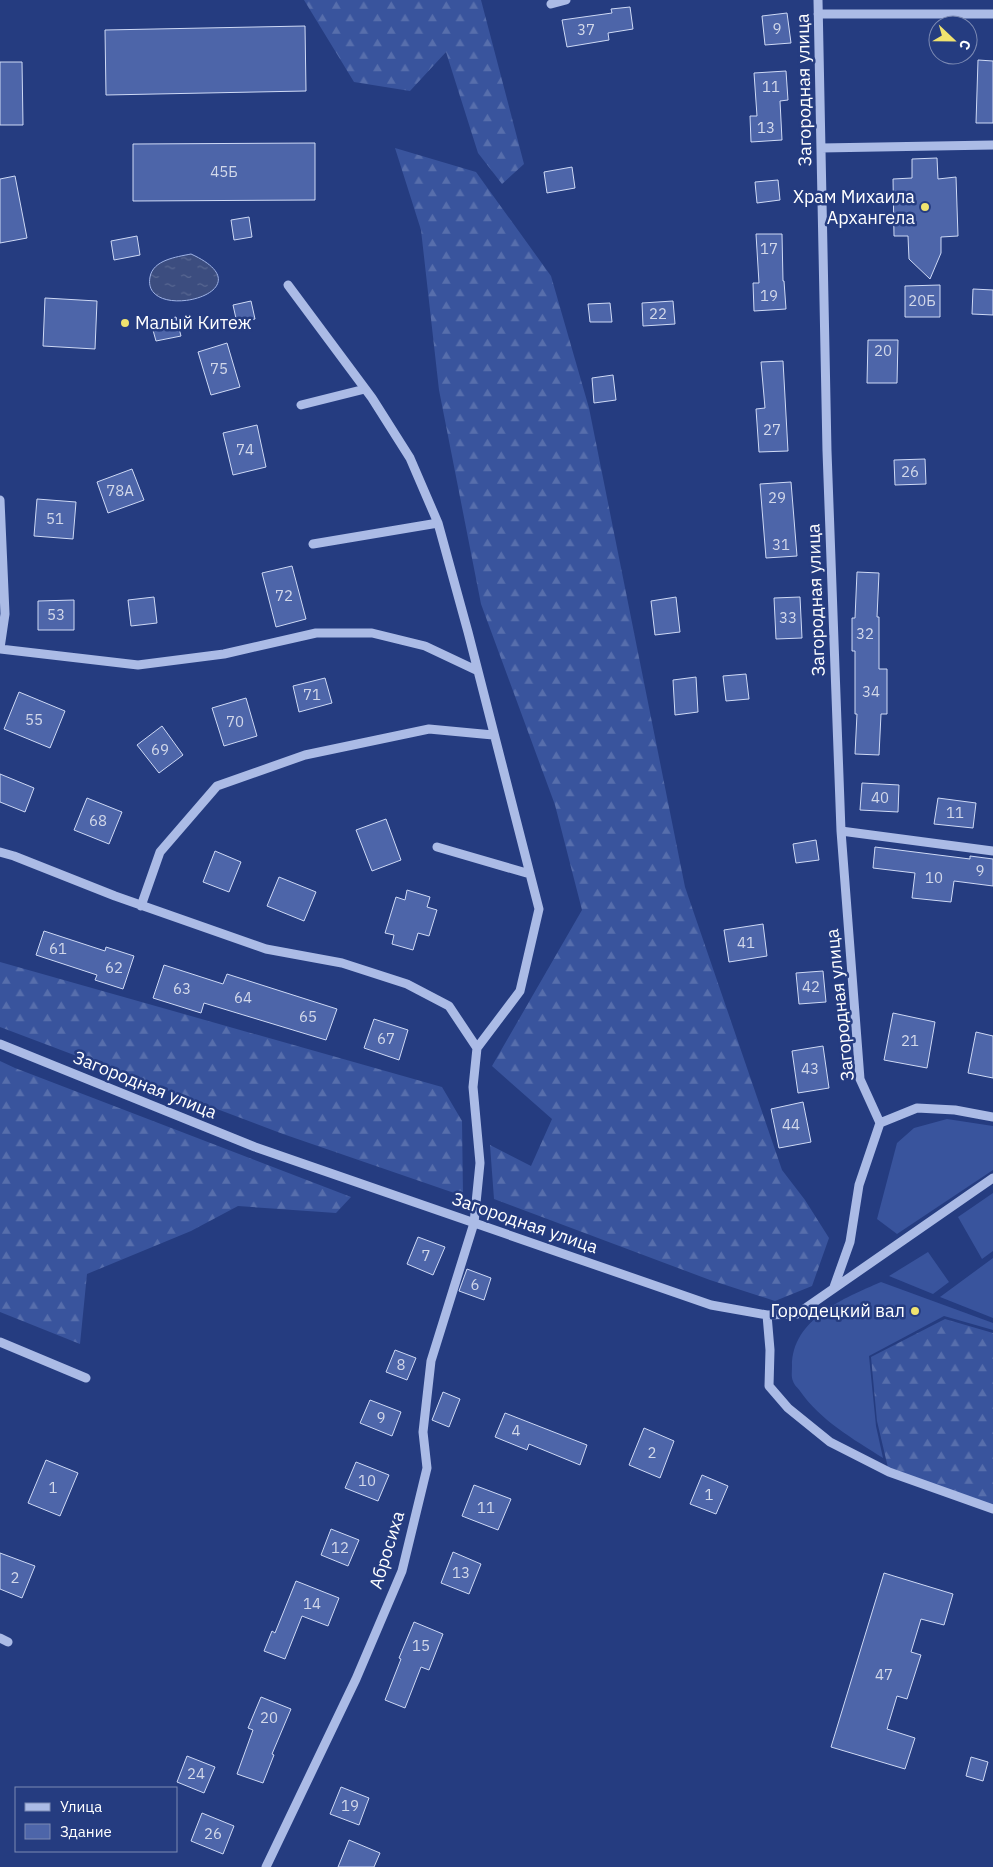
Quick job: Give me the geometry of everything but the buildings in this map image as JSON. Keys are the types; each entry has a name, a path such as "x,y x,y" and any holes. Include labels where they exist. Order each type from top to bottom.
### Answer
{"street":[{"path":"551,4 566,0"},
{"name":"Загородная улица","path":"818,0 827,451 841,831 860,1079 880,1123"},
{"path":"818,14 993,14"},
{"path":"821,148 993,145"},
{"path":"0,852 141,906 266,950 342,963 407,984 449,1006 477,1048 520,990 539,909 438,523 410,458 365,389 288,284"},
{"path":"301,405 365,389"},
{"path":"0,500 5,614 0,648 138,665 224,654 316,633 372,633 425,646 478,671"},
{"path":"313,544 438,523"},
{"path":"141,906 160,852 217,786 305,755 429,729 493,735"},
{"path":"841,831 993,851"},
{"path":"437,848 530,874"},
{"name":"Загородная улица","path":"0,1044 255,1147 711,1305 767,1315 798,1314 834,1287 993,1178"},
{"name":"Абросиха","path":"266,1867 356,1679 402,1570 427,1468 423,1432 431,1362 474,1223 480,1163 473,1087 477,1048"},
{"path":"834,1287 850,1242 859,1185 880,1123 917,1108 955,1110 993,1117"},
{"path":"767,1315 770,1350 769,1386 788,1408 830,1442 889,1472 993,1509"},
{"path":"0,1342 86,1378"}],"green space":[{"path":"304,0 481,0 524,164 502,184 478,153 446,52 410,91 354,82"},
{"path":"395,148 476,172 551,276 589,408 685,887 782,1170 805,1200 829,1238 812,1286 775,1301 710,1280 494,1199 490,1145 531,1166 552,1119 492,1066 582,910 555,805 481,604 439,390 421,230"},
{"path":"0,962 442,1087 462,1121 463,1196 283,1134 0,1027"},
{"path":"0,1061 351,1197 336,1213 238,1206 191,1231 87,1274 80,1344 0,1312"},
{"path":"947,1119 993,1126 993,1170 897,1234 877,1219 897,1143 914,1128"},
{"path":"993,1193 993,1251 982,1259 958,1217"},
{"path":"928,1252 949,1282 933,1294 889,1276"},
{"path":"993,1258 993,1318 940,1297"},
{"path":"881,1282 993,1323 993,1330 944,1316 869,1356 876,1426 883,1458 827,1420 808,1401 792,1379 794,1350 801,1335 810,1323 837,1303"},
{"path":"945,1319 993,1333 993,1509 889,1472 877,1421 871,1357"}],"water":[{"path":"191,254 213,268 218,280 212,291 198,298 181,301 164,299 153,291 150,277 152,271 160,263"}],"place":[{"name":"Храм Михаила Архангела","path":"925,207"},
{"name":"Малый Китеж","path":"125,323"},
{"name":"Городецкий вал","path":"915,1311"}]}
